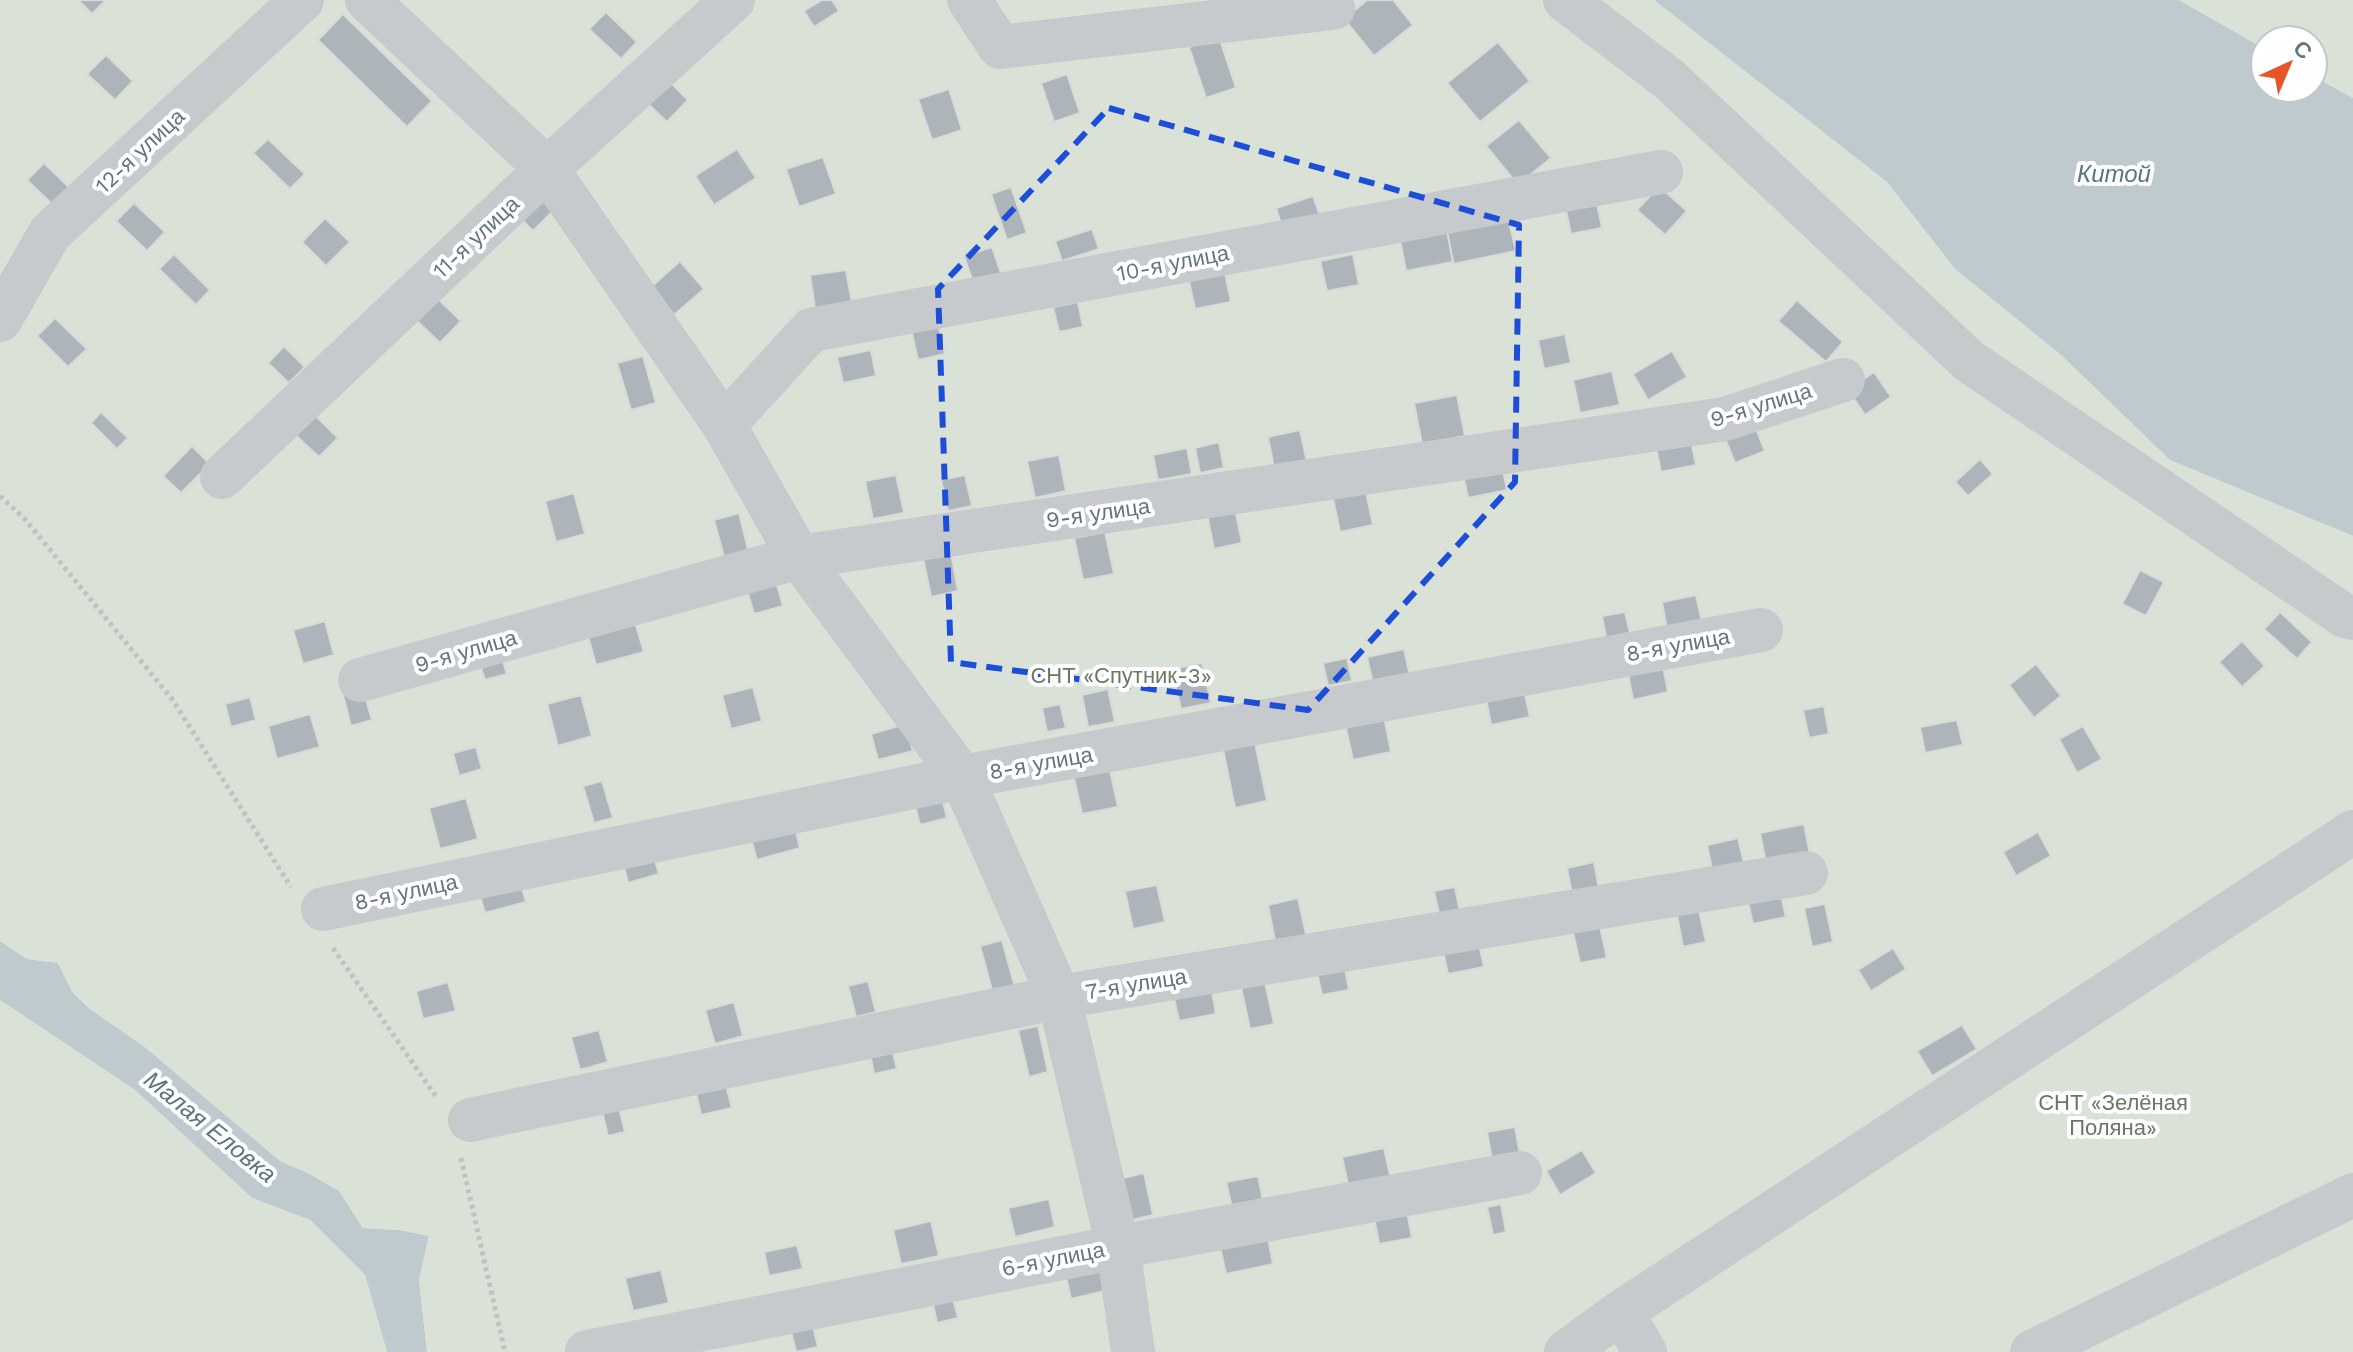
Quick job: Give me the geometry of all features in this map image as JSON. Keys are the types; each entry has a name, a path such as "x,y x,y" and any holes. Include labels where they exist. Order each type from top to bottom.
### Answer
{"street":[{"name":"12-я улица","path":"0,320 50,233 302,0"},
{"path":"367,0 547,169 724,425 799,557 962,777 1059,997 1118,1247 1133,1352"},
{"name":"11-я улица","path":"222,477 547,169 733,0"},
{"path":"969,0 1000,47 1333,8"},
{"path":"1565,0 1670,80 1969,361 2345,616 2353,618"},
{"name":"10-я улица","path":"724,425 811,330 1661,172"},
{"name":"9-я улица","path":"360,680 799,557 1725,419 1843,380"},
{"name":"8-я улица","path":"323,909 962,777 1761,630"},
{"path":"1566,1352 1621,1312 2353,832"},
{"name":"7-я улица","path":"470,1120 1059,997 1806,873"},
{"name":"6-я улица","path":"587,1352 1118,1247 1520,1173"},
{"path":"2032,1352 2353,1195"},
{"path":"1621,1312 1645,1352"}],"highlighted area":[{"path":"1109,108 1519,225 1515,482 1308,710 951,662 938,289"}],"green space":[{"name":"СНТ «Спутник-3»","path":"0,0 1654,0 1887,182 1955,269 2061,355 2170,460 2353,536 2353,1352 427,1352 419,1280 429,1236 363,1228 339,1191 280,1161 146,1048 90,1009 73,993 58,963 27,959 0,941"},
{"path":"2179,0 2353,0 2353,98 2329,85 2329,24 2249,24 2249,40"},
{"path":"0,1000 135,1090 252,1198 310,1220 365,1275 387,1352 0,1352"}],"water":[{"name":"Китой","path":"1654,0 2179,0 2249,40 2249,104 2329,104 2329,85 2353,98 2353,536 2170,460 2061,355 1955,269 1887,182"},
{"name":"Малая Еловка","path":"0,941 27,959 58,963 73,993 90,1009 146,1048 280,1161 339,1191 363,1228 429,1236 419,1280 427,1352 387,1352 365,1275 310,1220 252,1198 135,1090 0,1000"}],"building":[{"path":"78,0 106,0 92,14"},
{"path":"822,0 832,0 839,11 814,27 804,11"},
{"path":"1367,0 1393,0 1413,25 1374,56 1344,19"},
{"path":"606,12 637,42 621,59 589,29"},
{"path":"343,14 432,101 407,127 318,40"},
{"path":"1219,37 1236,88 1206,98 1189,47"},
{"path":"1498,42 1530,81 1480,122 1447,83"},
{"path":"106,55 133,81 115,100 87,74"},
{"path":"1067,74 1080,113 1054,122 1041,83"},
{"path":"665,77 688,100 667,122 643,99"},
{"path":"949,89 962,130 932,140 918,99"},
{"path":"1519,120 1551,158 1518,185 1486,146"},
{"path":"268,139 305,174 290,189 253,153"},
{"path":"737,149 756,178 714,205 695,176"},
{"path":"823,157 836,194 799,207 786,169"},
{"path":"44,163 74,192 57,209 27,180"},
{"path":"1659,186 1687,211 1665,235 1637,210"},
{"path":"1011,187 1027,233 1007,240 991,194"},
{"path":"536,192 554,210 533,231 515,213"},
{"path":"1313,196 1322,222 1285,235 1276,208"},
{"path":"1596,199 1602,228 1571,234 1565,206"},
{"path":"134,203 165,232 147,251 116,221"},
{"path":"325,218 350,242 326,266 302,242"},
{"path":"1508,218 1516,251 1453,264 1447,231"},
{"path":"1092,229 1099,249 1062,261 1055,241"},
{"path":"1447,231 1453,262 1406,271 1400,240"},
{"path":"992,247 1002,276 974,285 964,256"},
{"path":"174,254 210,290 196,305 159,269"},
{"path":"1353,254 1359,285 1327,291 1320,261"},
{"path":"680,261 704,289 674,315 650,288"},
{"path":"846,270 853,309 816,315 810,275"},
{"path":"1225,273 1231,302 1195,309 1189,281"},
{"path":"435,296 461,321 440,343 414,318"},
{"path":"1797,300 1843,342 1826,362 1778,321"},
{"path":"1078,302 1083,327 1059,332 1053,307"},
{"path":"55,318 87,349 68,367 37,336"},
{"path":"937,319 945,354 918,360 910,325"},
{"path":"1565,334 1571,363 1544,369 1538,340"},
{"path":"284,346 305,367 289,383 268,363"},
{"path":"871,350 876,376 843,383 837,357"},
{"path":"1672,351 1687,377 1648,400 1633,374"},
{"path":"643,356 656,403 631,410 617,363"},
{"path":"1612,371 1620,405 1580,413 1573,380"},
{"path":"1874,372 1891,397 1865,415 1848,390"},
{"path":"1457,395 1465,436 1422,444 1414,403"},
{"path":"311,411 338,438 319,457 291,431"},
{"path":"101,412 128,438 117,449 91,423"},
{"path":"1752,419 1765,451 1735,463 1722,431"},
{"path":"1300,430 1307,462 1274,468 1268,437"},
{"path":"1690,436 1696,465 1661,472 1655,443"},
{"path":"1219,442 1224,468 1200,473 1195,448"},
{"path":"192,446 210,464 181,493 163,476"},
{"path":"1187,448 1192,474 1158,480 1153,455"},
{"path":"1059,455 1066,491 1035,498 1027,461"},
{"path":"1980,459 1993,474 1968,496 1955,482"},
{"path":"1501,461 1507,490 1468,498 1462,469"},
{"path":"896,475 904,513 873,519 865,481"},
{"path":"965,475 972,506 948,511 941,480"},
{"path":"1366,492 1373,525 1340,532 1333,498"},
{"path":"574,493 585,534 556,542 545,501"},
{"path":"1234,503 1242,543 1214,549 1206,509"},
{"path":"739,513 749,553 725,560 714,520"},
{"path":"1105,532 1114,574 1083,580 1074,538"},
{"path":"949,542 958,591 931,597 921,548"},
{"path":"2140,570 2164,582 2146,616 2122,604"},
{"path":"774,575 783,606 754,614 745,583"},
{"path":"1696,595 1702,623 1667,630 1662,602"},
{"path":"1625,612 1632,642 1608,647 1602,616"},
{"path":"2280,612 2312,642 2297,659 2264,629"},
{"path":"633,616 644,652 596,665 586,629"},
{"path":"325,621 334,655 303,664 293,630"},
{"path":"2242,641 2265,666 2242,687 2219,662"},
{"path":"1404,649 1410,676 1373,684 1367,657"},
{"path":"501,655 507,674 485,680 479,661"},
{"path":"1347,658 1352,681 1328,686 1323,663"},
{"path":"1202,663 1211,703 1181,709 1172,669"},
{"path":"2036,664 2061,696 2034,718 2009,685"},
{"path":"1663,666 1668,692 1633,700 1628,673"},
{"path":"1523,685 1530,717 1491,725 1485,693"},
{"path":"362,686 372,720 351,726 342,691"},
{"path":"753,687 762,721 731,729 722,695"},
{"path":"1108,689 1115,722 1088,727 1082,695"},
{"path":"581,695 592,736 558,746 547,704"},
{"path":"250,697 256,720 231,727 225,704"},
{"path":"1060,704 1066,728 1047,732 1042,708"},
{"path":"1824,706 1829,734 1809,738 1803,710"},
{"path":"310,714 320,747 277,759 268,726"},
{"path":"1384,716 1391,752 1353,760 1345,724"},
{"path":"1957,720 1963,745 1925,753 1920,727"},
{"path":"905,724 913,751 878,760 871,734"},
{"path":"2083,726 2102,759 2077,773 2059,739"},
{"path":"1254,738 1267,801 1235,808 1222,744"},
{"path":"476,747 482,769 459,776 453,753"},
{"path":"1108,761 1118,807 1082,814 1072,769"},
{"path":"602,781 613,818 594,823 583,786"},
{"path":"939,787 947,818 920,825 912,794"},
{"path":"466,798 478,839 440,849 429,808"},
{"path":"793,819 800,848 757,860 749,832"},
{"path":"1804,824 1811,859 1767,868 1760,833"},
{"path":"2038,832 2051,856 2016,876 2003,852"},
{"path":"1738,838 1744,863 1712,869 1707,845"},
{"path":"653,854 659,874 628,883 623,863"},
{"path":"1594,862 1599,889 1572,894 1567,868"},
{"path":"519,878 526,902 485,913 478,889"},
{"path":"1157,885 1165,922 1133,929 1125,891"},
{"path":"1455,887 1461,918 1441,922 1434,891"},
{"path":"1781,895 1786,917 1753,924 1748,902"},
{"path":"1298,898 1307,939 1276,945 1268,905"},
{"path":"1825,904 1833,942 1812,947 1804,908"},
{"path":"1699,910 1706,942 1683,947 1677,915"},
{"path":"1599,922 1607,958 1580,963 1572,928"},
{"path":"1478,939 1484,967 1448,974 1442,946"},
{"path":"1002,940 1016,991 994,997 980,946"},
{"path":"1893,948 1906,969 1871,991 1858,970"},
{"path":"1343,959 1349,990 1322,995 1315,964"},
{"path":"1210,980 1216,1014 1179,1021 1172,989"},
{"path":"868,981 876,1012 856,1017 848,986"},
{"path":"448,982 456,1011 423,1019 416,991"},
{"path":"1265,982 1274,1024 1250,1029 1241,987"},
{"path":"734,1002 743,1036 715,1044 705,1010"},
{"path":"1962,1025 1977,1049 1932,1076 1917,1051"},
{"path":"1038,1026 1048,1072 1029,1077 1018,1030"},
{"path":"599,1030 608,1062 580,1070 571,1037"},
{"path":"891,1044 897,1069 874,1074 869,1049"},
{"path":"725,1082 732,1108 701,1115 695,1088"},
{"path":"618,1103 625,1132 608,1136 601,1107"},
{"path":"1515,1127 1521,1160 1493,1165 1487,1132"},
{"path":"1384,1148 1391,1180 1349,1189 1342,1157"},
{"path":"1582,1150 1596,1173 1560,1195 1546,1171"},
{"path":"1144,1173 1153,1215 1123,1222 1114,1180"},
{"path":"1258,1176 1263,1201 1232,1207 1226,1182"},
{"path":"1049,1199 1055,1227 1015,1237 1008,1208"},
{"path":"1501,1204 1506,1232 1493,1235 1487,1207"},
{"path":"1406,1206 1412,1238 1379,1244 1373,1212"},
{"path":"931,1221 939,1256 901,1264 893,1230"},
{"path":"1266,1228 1273,1264 1226,1274 1218,1238"},
{"path":"797,1245 803,1269 769,1276 764,1252"},
{"path":"1098,1261 1105,1291 1071,1299 1064,1268"},
{"path":"661,1270 669,1303 633,1311 625,1278"},
{"path":"951,1290 958,1318 937,1323 931,1294"},
{"path":"811,1318 818,1347 796,1352 789,1323"}],"park label":[{"name":"СНТ «Зелёная Поляна»","path":"2113,1114"}]}
